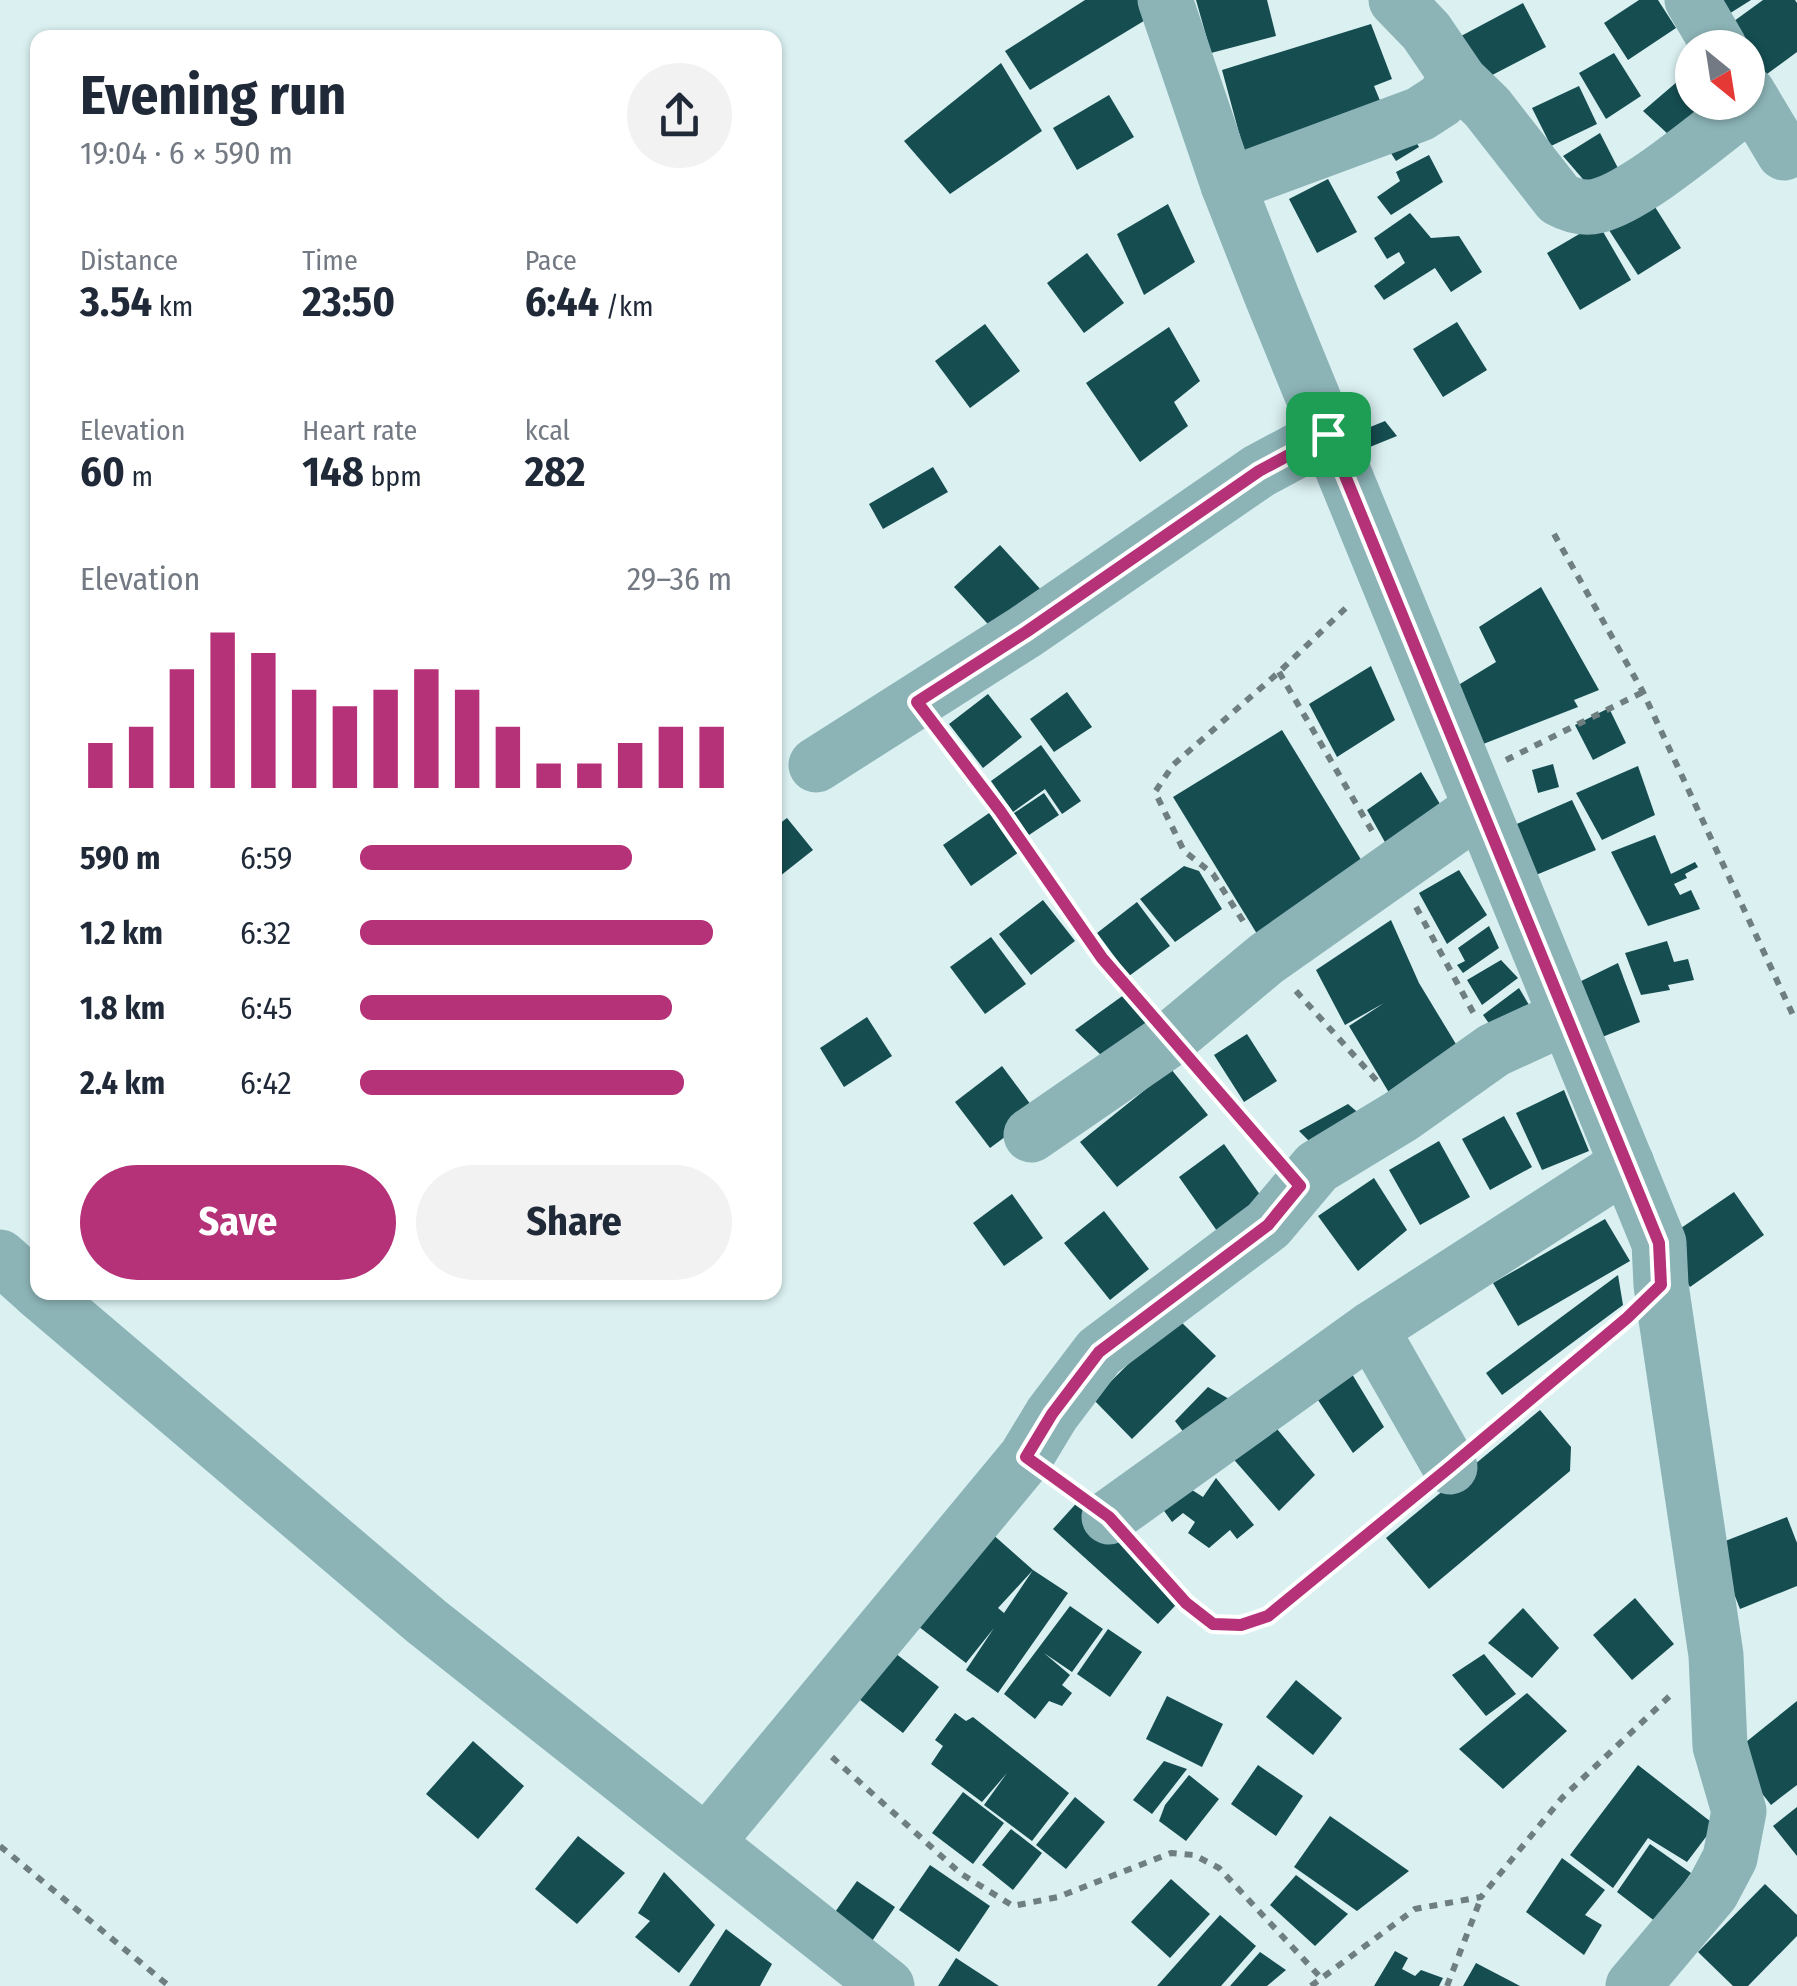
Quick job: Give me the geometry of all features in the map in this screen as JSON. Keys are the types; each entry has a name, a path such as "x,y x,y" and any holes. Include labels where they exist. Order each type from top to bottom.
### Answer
{"street":[{"path":"1164,0 1228,185 1659,1243 1661,1285 1716,1655 1720,1746 1739,1812 1730,1858 1712,1892 1633,1986"},
{"path":"1396,0 1426,31 1460,81 1486,107 1559,200 1570,205 1592,207 1624,197 1721,120"},
{"path":"1692,0 1710,30"},
{"path":"1228,185 1420,114 1460,81"},
{"path":"1764,120 1784,153"},
{"path":"816,765 1026,632 1259,471 1328,434"},
{"path":"1031,1134 1170,1040 1266,958 1395,868 1472,791"},
{"path":"707,1842 1026,1457 1052,1414 1099,1352 1268,1225 1317,1167 1401,1116 1494,1050 1566,1018"},
{"path":"1109,1517 1371,1329 1627,1164"},
{"path":"0,1258 30,1285"},
{"path":"47,1300 427,1622 888,1986"},
{"path":"1371,1329 1450,1467"}],"path":[{"path":"1554,534 1644,692 1793,1015"},
{"path":"1382,568 1340,614 1173,766 1154,792 1184,851 1213,874 1266,958 1392,1096 1401,1116"},
{"path":"1278,672 1395,868 1494,1050"},
{"path":"1472,791 1495,766 1644,692"},
{"path":"917,702 1000,811 1102,958 1300,1186"},
{"path":"1109,1517 1186,1603 1213,1624 1241,1625 1268,1616 1627,1318 1661,1285"},
{"path":"1447,1986 1481,1897 1550,1812 1602,1756 1716,1655"},
{"path":"801,1729 960,1873 1013,1906 1058,1897 1171,1853 1194,1855 1220,1868 1322,1979"},
{"path":"0,1846 170,1986"},
{"path":"1311,1986 1416,1909 1481,1897"}],"building":[{"path":"1085,0 1141,0 1152,16 1030,90 1005,51"},
{"path":"1196,0 1267,0 1276,36 1211,53"},
{"path":"1639,0 1658,0 1676,28 1628,60 1604,23"},
{"path":"1698,0 1751,0 1713,24"},
{"path":"1763,0 1797,3 1797,52 1765,75 1765,30 1722,30"},
{"path":"1523,3 1546,47 1471,86 1448,43"},
{"path":"1371,24 1392,79 1374,86 1381,103 1248,166 1222,70"},
{"path":"1614,53 1641,96 1606,119 1579,73"},
{"path":"1001,63 1042,131 950,194 904,141"},
{"path":"1675,84 1675,120 1687,120 1669,135 1643,111"},
{"path":"1579,86 1597,124 1551,146 1532,108"},
{"path":"1109,95 1134,137 1077,170 1053,128"},
{"path":"1411,133 1419,147 1396,161 1387,147"},
{"path":"1600,133 1622,176 1594,192 1563,156"},
{"path":"1429,155 1443,182 1391,215 1377,197 1400,181 1396,172"},
{"path":"1328,179 1357,232 1317,253 1289,199"},
{"path":"1650,199 1681,248 1638,275 1607,227"},
{"path":"1168,204 1195,262 1144,295 1117,234"},
{"path":"1410,213 1431,238 1459,236 1482,272 1451,292 1435,268 1384,300 1374,286 1405,263 1399,252 1387,259 1374,238"},
{"path":"1598,223 1631,280 1580,310 1547,253"},
{"path":"1087,253 1124,303 1084,333 1047,283"},
{"path":"1457,322 1487,370 1443,397 1413,349"},
{"path":"985,324 1020,371 970,408 935,361"},
{"path":"1169,327 1200,381 1174,402 1188,426 1140,462 1086,383"},
{"path":"1385,421 1397,436 1355,453 1348,436"},
{"path":"933,467 948,492 883,529 869,504"},
{"path":"1000,545 1043,592 997,634 954,587"},
{"path":"1541,587 1599,690 1574,700 1578,707 1473,748 1442,695 1496,662 1479,627"},
{"path":"1371,666 1395,720 1337,757 1309,704"},
{"path":"1067,692 1092,727 1054,752 1030,719"},
{"path":"988,694 1022,737 983,768 949,724"},
{"path":"1609,708 1626,743 1593,760 1575,725"},
{"path":"1282,730 1371,876 1262,942 1173,797"},
{"path":"1041,745 1081,801 1062,814 1045,789 1013,812 991,781"},
{"path":"1553,764 1559,787 1538,793 1532,770"},
{"path":"1638,766 1655,815 1602,840 1576,793"},
{"path":"1421,772 1450,821 1386,844 1367,810"},
{"path":"1044,793 1059,815 1029,835 1014,813"},
{"path":"1572,800 1596,850 1524,880 1505,829"},
{"path":"992,811 1019,852 971,886 943,845"},
{"path":"787,818 813,850 782,874 782,822"},
{"path":"1655,835 1671,874 1695,862 1698,867 1674,884 1680,895 1691,890 1700,909 1648,926 1611,852"},
{"path":"1184,866 1199,871 1222,909 1175,942 1140,899"},
{"path":"1459,870 1487,915 1447,944 1419,893"},
{"path":"1043,900 1075,941 1031,975 999,934"},
{"path":"1137,902 1170,946 1129,976 1097,933"},
{"path":"1391,920 1419,983 1462,1054 1391,1096 1349,1026 1384,1003 1345,1025 1316,970"},
{"path":"1489,926 1499,948 1463,973 1457,965 1465,961 1458,948"},
{"path":"991,937 1026,984 985,1014 950,967"},
{"path":"1667,941 1674,962 1688,959 1694,980 1668,985 1670,990 1641,995 1625,953"},
{"path":"1501,960 1518,978 1482,1005 1467,980"},
{"path":"1618,963 1640,1022 1587,1043 1567,988"},
{"path":"1519,988 1535,1015 1498,1036 1483,1015"},
{"path":"1128,992 1148,1024 1105,1059 1075,1030"},
{"path":"867,1017 892,1056 844,1087 820,1048"},
{"path":"1247,1034 1277,1081 1244,1102 1214,1055"},
{"path":"1002,1066 1037,1113 990,1148 955,1102"},
{"path":"1171,1069 1208,1115 1117,1187 1080,1142"},
{"path":"1564,1090 1589,1151 1542,1170 1516,1113"},
{"path":"1348,1104 1362,1116 1319,1151 1299,1131"},
{"path":"1504,1116 1532,1167 1490,1190 1462,1139"},
{"path":"1439,1141 1470,1197 1420,1225 1389,1170"},
{"path":"1224,1144 1268,1206 1222,1238 1179,1177"},
{"path":"1374,1178 1407,1230 1358,1271 1318,1216"},
{"path":"1734,1192 1764,1235 1690,1287 1659,1243"},
{"path":"1012,1194 1043,1238 1004,1266 973,1223"},
{"path":"1104,1211 1149,1269 1110,1300 1064,1243"},
{"path":"1605,1219 1630,1261 1518,1326 1493,1283"},
{"path":"1618,1275 1623,1305 1502,1395 1486,1373"},
{"path":"1176,1317 1216,1356 1132,1439 1093,1399"},
{"path":"1352,1374 1384,1427 1353,1453 1318,1400"},
{"path":"1208,1387 1245,1408 1191,1442 1175,1421"},
{"path":"1540,1410 1571,1447 1570,1471 1429,1589 1386,1538"},
{"path":"1273,1424 1315,1475 1279,1511 1229,1454"},
{"path":"1216,1478 1254,1525 1237,1539 1230,1530 1209,1548 1188,1533 1195,1522 1183,1513 1172,1522 1162,1508 1189,1488 1203,1497"},
{"path":"1082,1497 1188,1592 1158,1624 1053,1529"},
{"path":"1787,1517 1797,1543 1797,1586 1740,1609 1715,1545"},
{"path":"990,1532 1033,1570 1068,1593 998,1693 966,1670 994,1628 966,1663 914,1623","holes":["1033,1570 1004,1613 998,1608"]},
{"path":"1635,1598 1674,1644 1632,1680 1593,1635"},
{"path":"1070,1606 1103,1629 1072,1672 1044,1653 1070,1675 1062,1685 1072,1693 1062,1706 1049,1701 1035,1719 1004,1694"},
{"path":"1523,1608 1559,1648 1532,1678 1488,1643"},
{"path":"1108,1629 1142,1652 1110,1697 1077,1674"},
{"path":"895,1653 939,1687 903,1733 859,1699"},
{"path":"1484,1654 1516,1694 1486,1716 1452,1675"},
{"path":"1296,1680 1342,1718 1313,1755 1266,1717"},
{"path":"1527,1693 1567,1731 1503,1789 1459,1749"},
{"path":"1167,1696 1223,1724 1202,1767 1146,1739"},
{"path":"1797,1701 1797,1785 1771,1805 1731,1754"},
{"path":"955,1713 966,1721 973,1717 1069,1793 1032,1841 984,1805 1007,1773 982,1802 931,1764 943,1746 935,1740"},
{"path":"473,1741 524,1786 478,1839 426,1794"},
{"path":"1164,1761 1187,1769 1152,1814 1133,1800"},
{"path":"1258,1765 1303,1796 1276,1836 1231,1804"},
{"path":"1638,1765 1715,1825 1687,1862 1648,1838 1613,1888 1570,1855"},
{"path":"1189,1775 1219,1799 1186,1841 1159,1821 1165,1805"},
{"path":"963,1792 1004,1823 973,1864 932,1833"},
{"path":"1075,1797 1105,1822 1066,1869 1036,1845"},
{"path":"1797,1807 1797,1856 1773,1826"},
{"path":"1330,1816 1409,1871 1357,1911 1294,1867"},
{"path":"1011,1829 1042,1853 1013,1890 982,1865"},
{"path":"578,1836 625,1873 577,1924 535,1889"},
{"path":"1650,1844 1691,1873 1656,1922 1617,1892"},
{"path":"1562,1858 1605,1890 1585,1915 1602,1925 1584,1955 1526,1912"},
{"path":"930,1865 990,1906 959,1952 899,1910"},
{"path":"664,1872 715,1925 679,1973 635,1937 650,1921 638,1913"},
{"path":"1296,1875 1348,1914 1315,1946 1270,1905"},
{"path":"1171,1879 1210,1914 1170,1958 1131,1922"},
{"path":"857,1881 895,1907 862,1956 823,1929"},
{"path":"1765,1884 1797,1915 1797,1936 1748,1986 1733,1986 1698,1952"},
{"path":"1220,1915 1256,1946 1221,1986 1157,1986"},
{"path":"726,1929 772,1964 760,1986 689,1986"},
{"path":"1395,1951 1408,1958 1402,1969 1415,1976 1421,1970 1443,1978 1439,1986 1374,1986"},
{"path":"1260,1952 1286,1970 1267,1986 1230,1986"},
{"path":"956,1958 999,1986 938,1986"},
{"path":"1476,1963 1520,1986 1463,1986"}],"route":[{"path":"1328,434 1659,1243 1661,1285 1627,1318 1268,1616 1241,1625 1213,1624 1186,1603 1109,1517 1026,1457 1052,1414 1099,1352 1268,1225 1300,1186 1102,958 1000,811 917,702 1026,632 1259,471 1328,434"}]}
